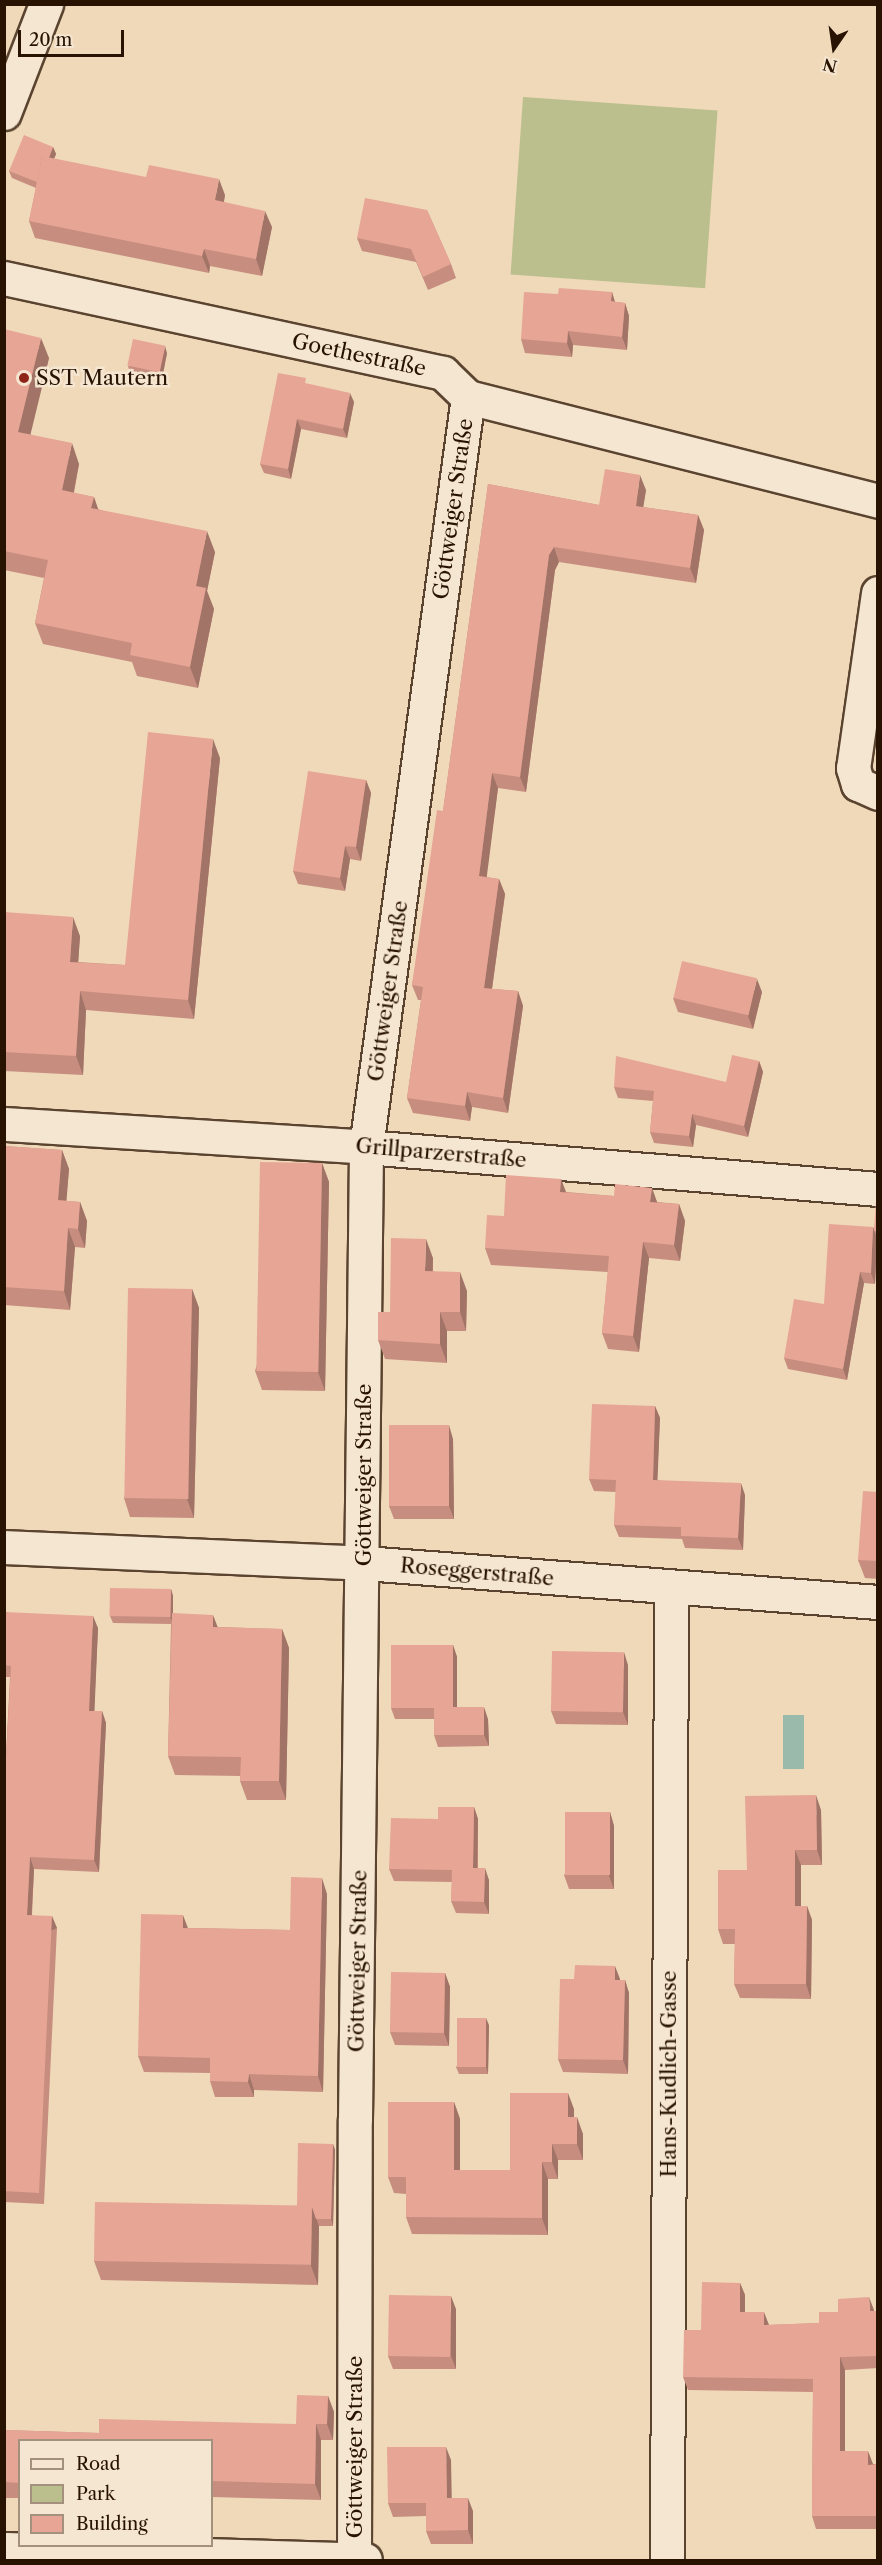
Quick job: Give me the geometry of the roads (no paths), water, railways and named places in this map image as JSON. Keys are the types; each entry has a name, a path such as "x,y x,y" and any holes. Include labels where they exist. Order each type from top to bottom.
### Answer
{"street":[{"path":"4,113 46,4"},
{"name":"Goethestraße","path":"4,278 443,373 468,397 878,501"},
{"name":"Göttweiger Straße","path":"358,2560 355,2119 364,1563 366,1147 468,397"},
{"path":"878,593 853,768 858,784 878,793"},
{"name":"Grillparzerstraße","path":"4,1124 366,1147 878,1189"},
{"name":"Roseggerstraße","path":"4,1547 364,1563 878,1602"},
{"name":"Hans-Kudlich-Gasse","path":"667,2560 671,1588"},
{"path":"4,2548 358,2560"}],"place":[{"name":"SST Mautern","path":"24,378"}]}
